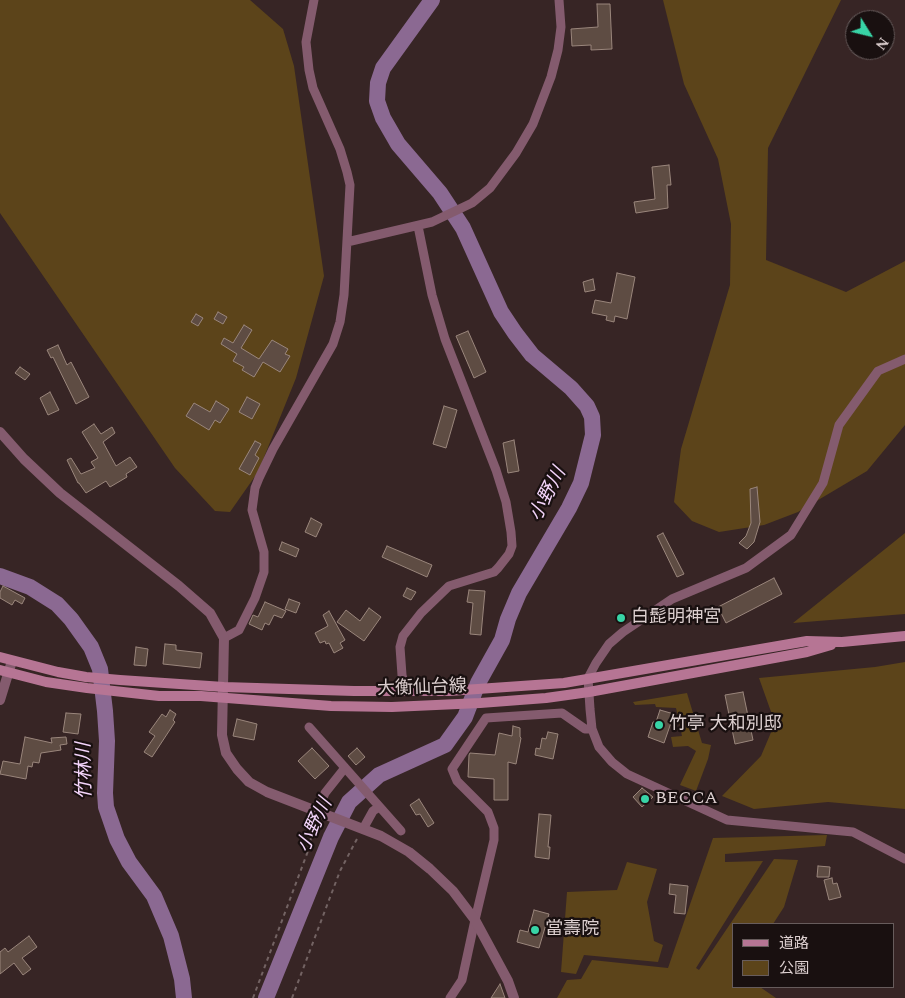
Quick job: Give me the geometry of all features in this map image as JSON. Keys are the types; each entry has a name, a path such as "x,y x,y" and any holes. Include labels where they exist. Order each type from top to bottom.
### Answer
{"main road":[{"name":"大衡仙台線","path":"0,657 86,677 120,680 224,687 449,691 564,683 807,641 842,642 905,636"},
{"name":"大衡仙台線","path":"4,671 46,682 160,696 392,708 480,704 589,692 807,652 842,642"}],"street":[{"path":"224,638 239,630 263,577 265,565 264,552 252,510 255,488 264,466 332,344 338,331 342,304 350,193 348,172 313,88 307,60 306,42 314,0"},
{"path":"347,242 418,226 438,219 480,198 490,188 516,153 533,124 551,77 558,50 561,27 559,0"},
{"path":"406,691 400,658 403,636 421,613 448,586 494,572 509,554 512,546 506,502 496,470 445,340 430,286 418,226"},
{"path":"905,359 878,372 839,425 823,483 791,534 746,568 672,599 623,632 609,644 588,678 592,729 599,747 612,762 627,774 726,820 853,832 905,859"},
{"path":"0,432 24,459 60,493 179,586 210,613 224,638 222,735 226,753 248,782 268,792 382,836 409,852 453,891 475,920 508,981 514,998"},
{"path":"0,700 4,671 12,661"},
{"path":"450,998 462,980 494,840 494,828 488,812 457,781 452,769 486,718 562,713 585,729 592,729"},
{"path":"309,727 400,831"},
{"path":"321,813 325,792 347,771"},
{"path":"359,827 379,807"}],"path":[{"path":"253,998 321,813"},
{"path":"292,998 340,871 359,827"}],"green space":[{"path":"0,0 250,0 283,29 294,66 324,276 296,378 258,472 230,512 215,511 175,468 0,213"},
{"path":"663,0 841,0 768,148 766,260 846,292 905,261 905,425 867,471 798,512 764,525 719,532 692,521 674,502 681,449 730,285 731,224 718,159 684,84"},
{"path":"905,533 905,614 793,623"},
{"path":"905,662 905,809 828,802 754,809 722,796 761,756 775,723 759,678 875,667"},
{"path":"687,693 702,743 711,745 696,791 680,785 696,751 688,746 673,747 671,737 682,736 676,708 656,707 655,704 635,705 633,702"},
{"path":"827,835 825,846 725,854 725,862 763,861 696,968 699,970 774,859 798,860 784,907 774,923 732,923 732,988 761,988 776,998 557,998 567,980 581,979 592,960 668,968 713,838"},
{"path":"627,862 657,869 647,902 654,941 663,945 658,962 584,955 576,974 561,972 567,892 617,890"}],"building":[{"path":"597,4 610,4 612,49 591,50 591,45 572,46 571,29 598,27"},
{"path":"669,165 671,185 667,185 668,208 636,213 634,202 655,199 652,167"},
{"path":"617,273 635,277 627,319 615,316 614,322 606,320 607,316 592,313 595,300 611,303"},
{"path":"593,279 595,290 585,292 583,282"},
{"path":"218,312 227,317 223,324 214,319"},
{"path":"196,314 203,318 198,326 191,322"},
{"path":"244,325 252,330 241,348 259,359 272,340 288,349 285,354 290,356 280,372 263,362 254,377 242,370 244,367 233,361 237,354 221,344 224,338 233,343"},
{"path":"468,331 486,372 474,378 456,336"},
{"path":"58,345 67,365 71,362 89,397 76,404 53,357 51,358 47,350"},
{"path":"20,367 30,374 25,380 15,373"},
{"path":"50,392 59,410 48,415 40,398"},
{"path":"247,397 260,404 252,419 239,412"},
{"path":"216,401 229,409 220,423 215,420 209,430 186,416 194,403 210,412"},
{"path":"444,406 457,410 446,448 433,444"},
{"path":"94,424 101,434 112,427 115,433 103,442 116,466 130,457 137,467 126,474 127,477 110,487 106,481 86,493 78,483 67,460 71,458 81,474 95,468 91,462 98,458 82,432"},
{"path":"514,440 519,471 508,473 503,443"},
{"path":"255,441 261,444 255,455 259,458 250,475 239,469"},
{"path":"757,487 760,522 754,542 747,549 739,543 746,536 751,523 750,489"},
{"path":"311,518 322,524 316,537 305,532"},
{"path":"663,533 684,574 677,577 657,536"},
{"path":"282,542 299,549 296,557 279,550"},
{"path":"387,546 432,565 427,577 382,557"},
{"path":"774,578 782,594 726,623 718,607"},
{"path":"3,586 25,598 22,604 15,600 12,605 0,598"},
{"path":"407,588 416,592 411,600 403,596"},
{"path":"469,590 485,591 481,635 470,634 473,603 467,602"},
{"path":"289,599 300,603 296,613 285,609"},
{"path":"265,602 286,611 282,618 274,615 269,625 265,623 262,630 249,624 253,615 258,617"},
{"path":"369,608 381,617 364,641 337,622 346,610 360,621"},
{"path":"329,611 345,640 340,643 343,648 334,653 329,643 326,644 325,641 320,643 315,633 328,626 323,615"},
{"path":"165,644 176,645 176,650 202,653 200,668 163,664"},
{"path":"136,647 148,649 146,666 134,665"},
{"path":"743,692 753,740 735,744 725,695"},
{"path":"170,710 176,714 173,720 175,722 152,757 144,752 155,736 149,732 162,714 166,717"},
{"path":"660,710 674,714 664,743 648,737 653,722 656,722"},
{"path":"66,713 81,714 78,734 63,732"},
{"path":"237,719 257,724 254,740 233,736"},
{"path":"513,726 520,728 521,738 516,764 508,762 508,800 494,800 494,779 468,777 469,755 470,753 495,755 499,733 512,736"},
{"path":"548,732 558,734 553,759 535,755 536,748 540,749 542,738 546,739"},
{"path":"25,737 52,743 51,738 66,737 67,744 60,745 61,750 41,753 39,763 33,762 32,767 28,766 26,779 0,774 3,761 20,764"},
{"path":"312,748 329,766 315,779 298,761"},
{"path":"357,748 365,757 356,765 348,756"},
{"path":"642,788 653,797 642,807 633,797"},
{"path":"419,799 434,823 428,827 420,814 416,815 410,805"},
{"path":"539,814 551,815 548,847 550,847 549,859 535,857"},
{"path":"818,866 830,867 829,877 817,877"},
{"path":"832,878 833,884 837,883 841,897 829,900 824,880"},
{"path":"670,884 688,886 685,914 674,913 676,895 669,894"},
{"path":"534,910 549,914 539,948 517,942 520,930 528,932"},
{"path":"29,936 37,947 22,958 31,969 23,975 14,963 0,974 0,952 5,948 8,952"},
{"path":"500,984 505,998 491,998"}],"waterway":[{"name":"小野川","path":"266,998 331,837 349,802 379,775 445,745 465,717 478,683 502,640 508,619 519,593 569,508 581,483 593,435 592,417 587,406 571,388 532,355 515,333 501,312 463,228 440,193 398,144 383,118 377,101 378,83 383,68 432,0"},
{"name":"竹林川","path":"0,576 30,587 57,604 71,619 91,647 100,669 105,711 107,741 106,807 117,839 129,862 154,896 171,936 182,979 184,998"}],"place":[{"name":"白髭明神宮","path":"621,618"},
{"name":"竹亭 大和別邸","path":"659,725"},
{"name":"BECCA","path":"645,799"},
{"name":"當壽院","path":"535,930"}]}
